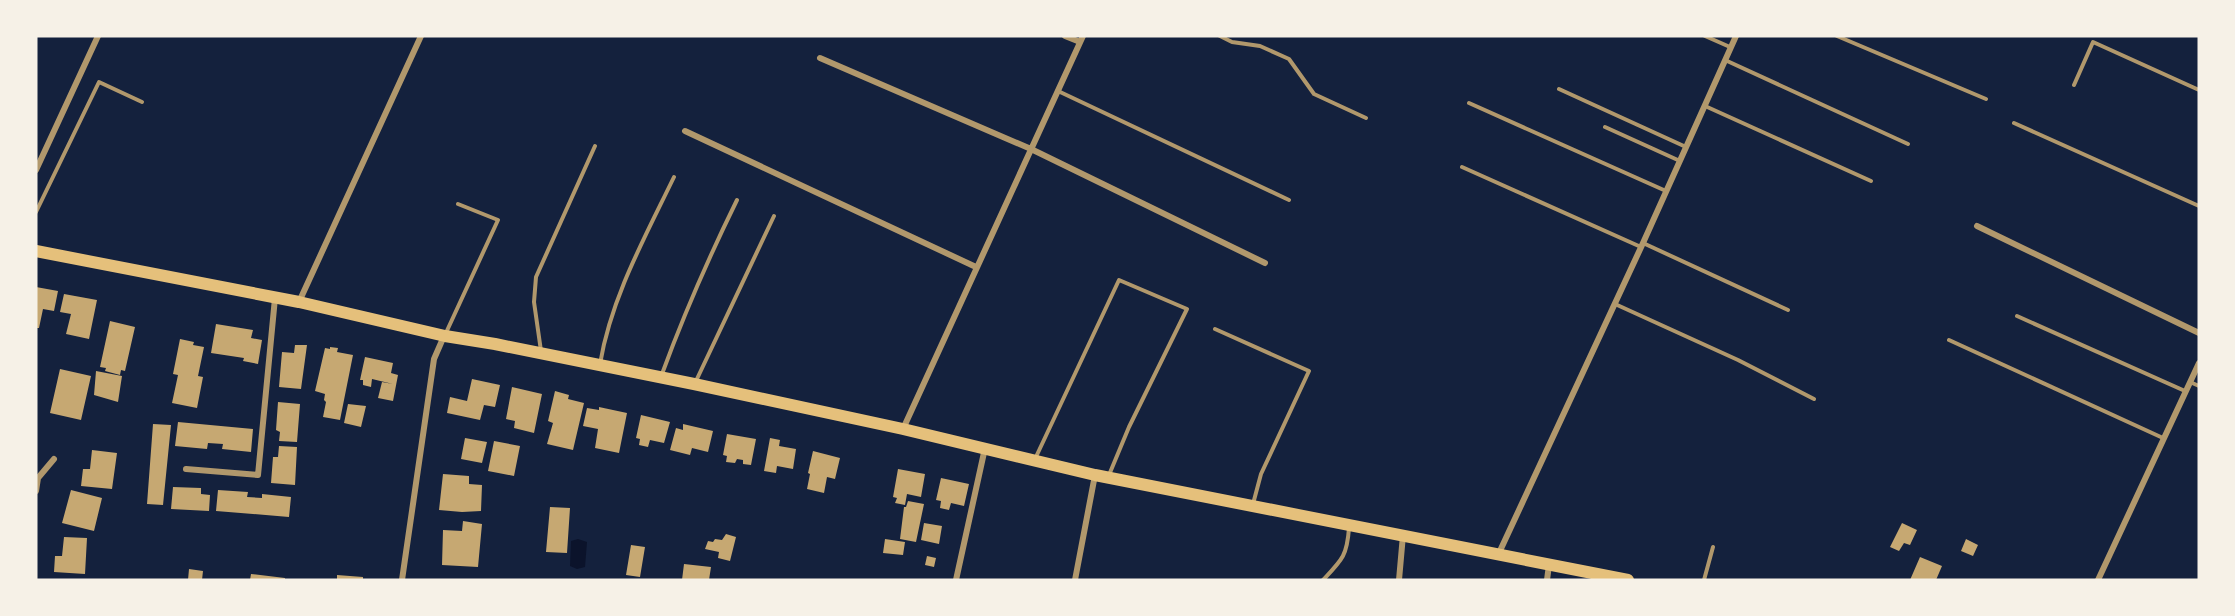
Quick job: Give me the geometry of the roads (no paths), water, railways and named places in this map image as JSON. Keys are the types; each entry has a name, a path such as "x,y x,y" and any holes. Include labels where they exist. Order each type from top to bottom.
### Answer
{"main road":[{"path":"36,251 275,297 445,336 694,384 985,447 1108,477 1499,553 1588,576 1628,580"}],"street":[{"path":"36,170 98,36"},
{"path":"299,302 421,36"},
{"path":"903,429 1081,39 1065,36"},
{"path":"1499,553 1736,36"},
{"path":"820,58 1031,149 1265,263"},
{"path":"685,131 976,267"},
{"path":"1977,226 2199,333"},
{"path":"186,469 258,475 275,297"},
{"path":"402,580 434,359 445,336"},
{"path":"2098,580 2199,363"},
{"path":"956,580 985,447"},
{"path":"36,491 38,478 54,459"},
{"path":"1075,580 1095,474"},
{"path":"1399,580 1404,535"},
{"path":"1547,580 1549,565"}],"lane":[{"path":"1220,36 1232,42 1260,46 1289,59 1314,94 1366,118"},
{"path":"1705,36 1731,47"},
{"path":"1837,36 1986,99"},
{"path":"2074,85 2092,42 2199,90"},
{"path":"1725,60 1908,144"},
{"path":"36,212 99,82 142,102"},
{"path":"1559,89 1686,147"},
{"path":"1058,91 1289,200"},
{"path":"1469,103 1666,191"},
{"path":"1705,106 1872,181"},
{"path":"2014,123 2199,206"},
{"path":"1605,127 1680,161"},
{"path":"542,353 534,302 536,277 595,146"},
{"path":"1462,166 1788,309"},
{"path":"600,365 610,319 632,264 674,177"},
{"path":"661,378 710,255 737,200"},
{"path":"445,336 498,220 458,204"},
{"path":"694,384 774,216"},
{"path":"1035,459 1119,280 1187,309 1129,427 1108,477"},
{"path":"1615,304 1738,360 1814,399"},
{"path":"2018,316 2186,392"},
{"path":"1215,330 1309,371 1261,474 1252,505"},
{"path":"1949,340 2164,439"},
{"path":"2190,382 2199,386"},
{"path":"1323,580 1347,550 1349,524"},
{"path":"1704,580 1713,547"}],"water":[{"path":"578,539 587,542 585,567 577,569 570,566 571,541"}]}
